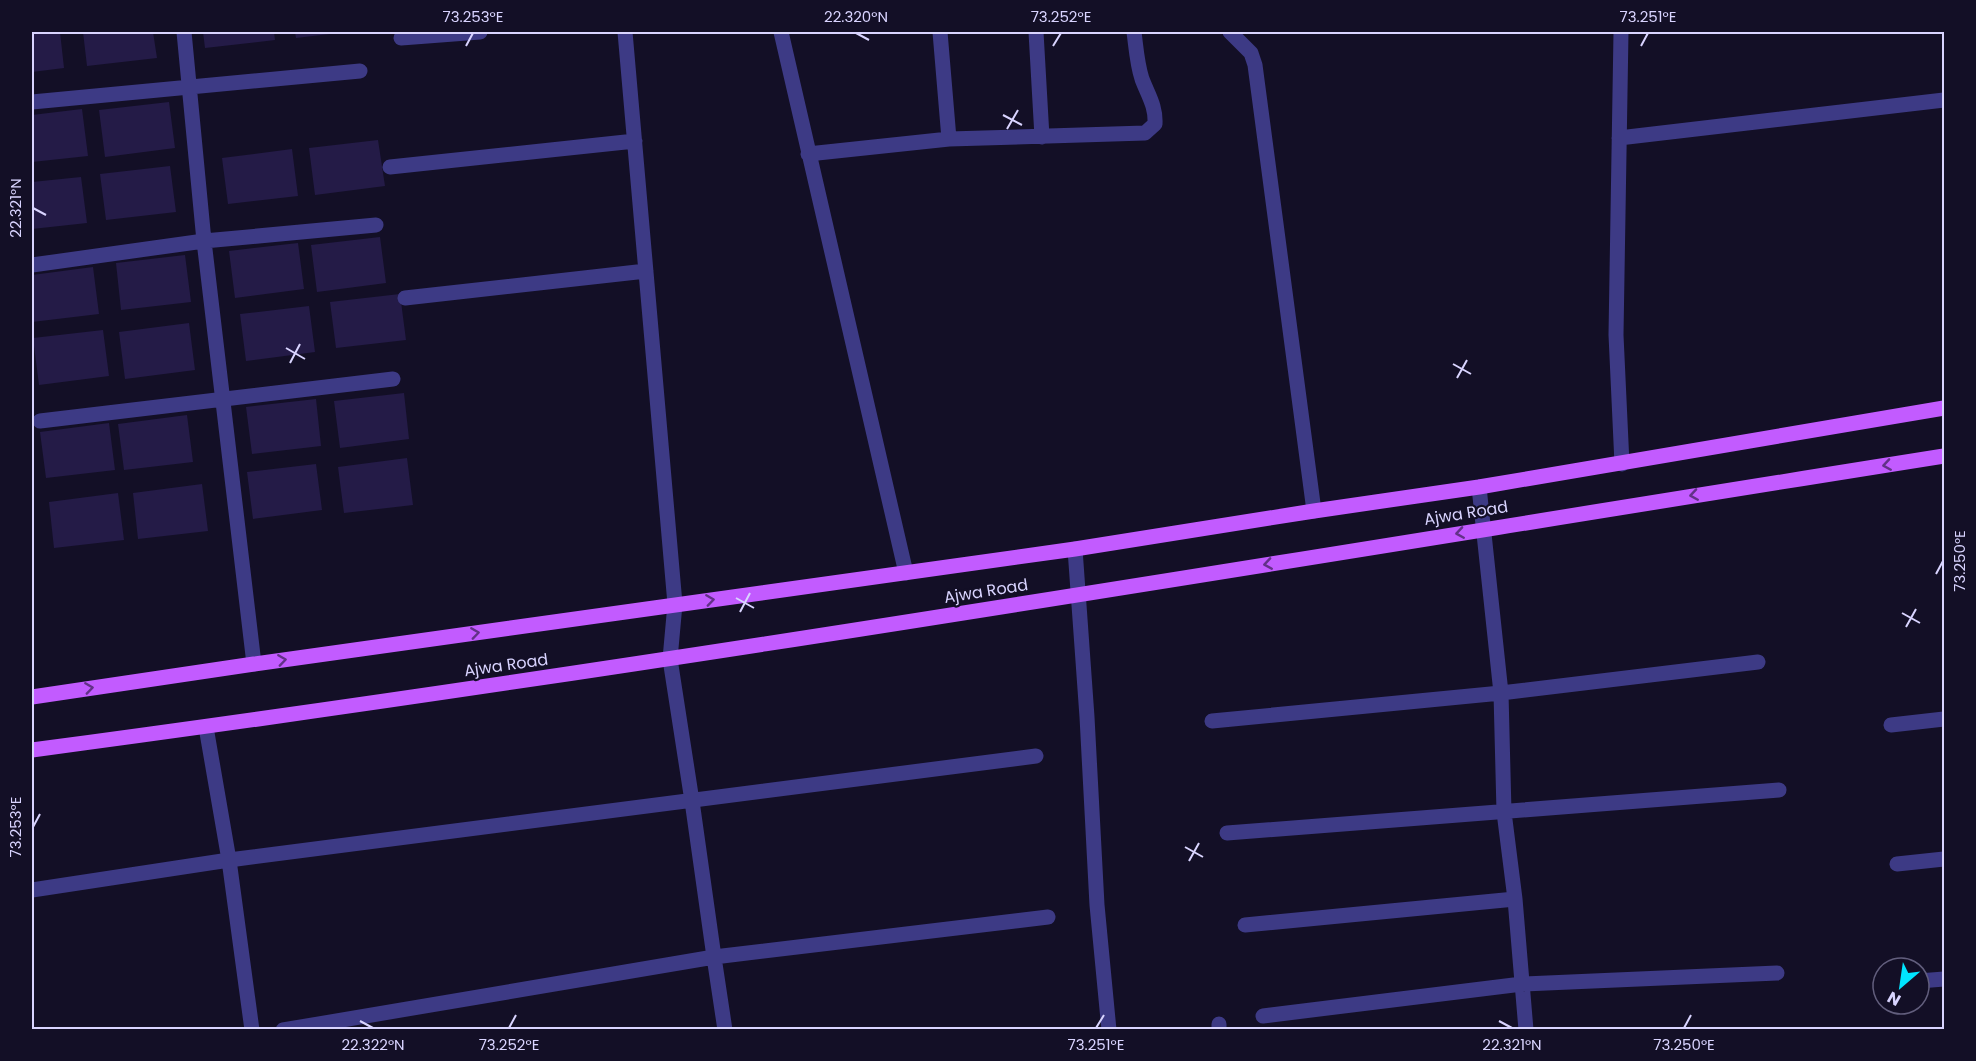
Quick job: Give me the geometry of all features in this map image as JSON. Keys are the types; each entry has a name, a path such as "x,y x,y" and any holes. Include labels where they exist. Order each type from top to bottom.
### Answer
{"main road":[{"name":"Ajwa Road","path":"32,697 1075,549 1314,511 1479,488 1944,408"},
{"name":"Ajwa Road","path":"32,750 670,659 1944,456"}],"street":[{"path":"184,32 204,241 254,664"},
{"path":"401,38 480,32"},
{"path":"625,32 675,604 670,659 725,1029"},
{"path":"781,32 906,573"},
{"path":"940,32 949,139"},
{"path":"1036,32 1042,137"},
{"path":"808,154 949,139 1145,133 1155,124 1155,116 1152,98 1141,72 1134,32"},
{"path":"1230,32 1251,53 1255,65 1314,511"},
{"path":"1621,32 1616,336 1622,464"},
{"path":"32,102 360,71"},
{"path":"1619,138 1944,100"},
{"path":"390,168 634,141"},
{"path":"32,265 204,241 376,225"},
{"path":"405,298 646,271"},
{"path":"40,421 393,379"},
{"path":"1479,488 1501,693 1504,812 1515,898 1526,1029"},
{"path":"1075,549 1097,905 1109,1029"},
{"path":"1212,721 1501,693 1758,662"},
{"path":"1891,725 1944,719"},
{"path":"206,726 229,860 252,1029"},
{"path":"32,890 229,860 1036,756"},
{"path":"1227,833 1779,790"},
{"path":"1897,864 1944,859"},
{"path":"1245,925 1515,898"},
{"path":"283,1029 714,957 1048,916"},
{"path":"1263,1016 1522,984 1777,973"}],"building":[{"path":"32,32 60,32 64,68 32,72"},
{"path":"83,32 153,32 157,58 87,66"},
{"path":"203,32 274,32 275,40 205,48"},
{"path":"295,32 338,32 338,33 296,38"},
{"path":"169,102 175,148 105,157 99,110"},
{"path":"82,109 88,156 32,162 32,115"},
{"path":"378,140 385,186 315,195 309,148"},
{"path":"292,149 298,196 228,204 222,158"},
{"path":"170,166 176,212 106,220 100,174"},
{"path":"81,177 87,223 32,229 32,182"},
{"path":"380,237 386,283 317,292 311,245"},
{"path":"298,243 304,289 235,298 229,251"},
{"path":"185,255 191,302 121,310 116,263"},
{"path":"93,267 99,314 32,322 32,275"},
{"path":"400,294 406,340 336,348 330,302"},
{"path":"309,306 315,352 246,361 240,314"},
{"path":"189,323 195,370 125,379 119,332"},
{"path":"103,330 109,376 39,385 33,338"},
{"path":"404,393 409,439 340,448 334,401"},
{"path":"316,399 321,446 252,454 246,407"},
{"path":"187,415 193,462 124,470 118,424"},
{"path":"109,423 115,470 46,478 40,432"},
{"path":"407,458 413,505 344,513 338,467"},
{"path":"316,464 322,510 253,519 247,472"},
{"path":"202,484 208,531 138,539 133,493"},
{"path":"118,493 124,540 54,548 49,502"}]}
